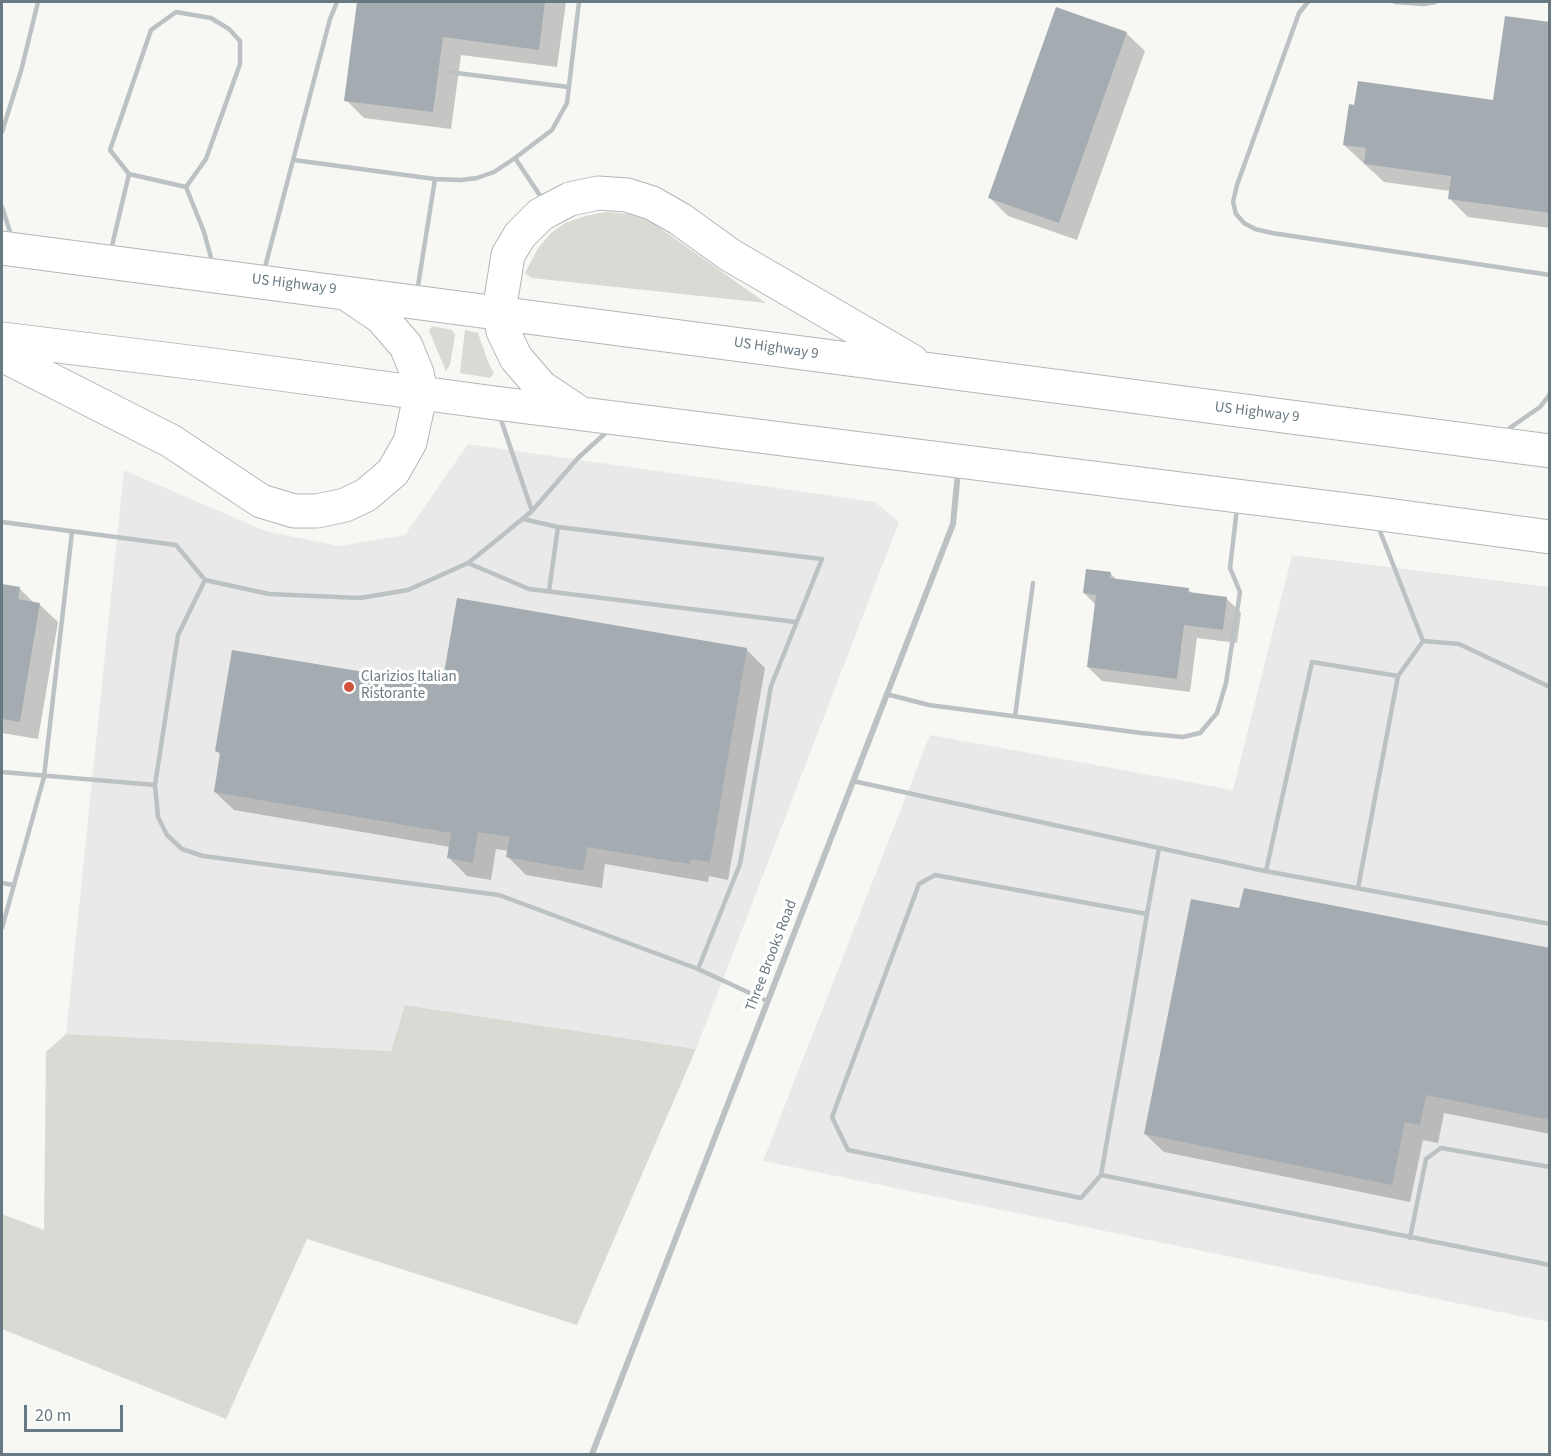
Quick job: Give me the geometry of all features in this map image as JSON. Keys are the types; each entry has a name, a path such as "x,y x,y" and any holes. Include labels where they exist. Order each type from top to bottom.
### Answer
{"highway":[{"path":"581,414 541,387 516,358 504,331 499,312 508,255 520,235 540,215 570,198 598,193 627,195 652,203 680,219 730,255 925,369"},
{"name":"US Highway 9","path":"9,248 1550,451"},
{"path":"2,355 171,441 261,501 294,511 317,511 345,505 366,495 393,472 410,442 421,392 417,373 406,346 381,317 343,291"},
{"path":"2,339 421,392 495,404 1550,537"}],"street":[{"name":"Three Brooks Road","path":"592,1455 953,524 959,462"}],"lane":[{"path":"2,132 21,71 38,2"},
{"path":"262,281 330,19 337,2"},
{"path":"294,160 435,179 461,180 477,178 494,172 552,130 567,103 579,2"},
{"path":"1308,2 1299,13 1237,185 1233,202 1236,214 1255,230 1272,234 1550,275"},
{"path":"1395,2 1424,4 1436,2"},
{"path":"176,12 211,18 228,29 240,41 240,64 206,159 186,187 129,174 110,150 152,30 176,12"},
{"path":"449,72 568,87"},
{"path":"515,158 549,210"},
{"path":"108,261 129,174"},
{"path":"416,300 435,179"},
{"path":"186,187 204,231 216,276"},
{"path":"2,207 9,248"},
{"path":"1488,443 1540,407 1550,394"},
{"path":"495,404 532,511"},
{"path":"2,522 176,546 205,580 269,594 360,598 408,590 468,563 532,511 578,458 621,420"},
{"path":"886,694 929,705 1141,733 1183,737 1200,733 1217,713 1222,700 1240,592 1230,568 1238,498"},
{"path":"1373,513 1423,641"},
{"path":"523,519 558,527 822,559 771,686 740,864 698,969"},
{"path":"549,591 558,527"},
{"path":"2,928 44,777 72,532"},
{"path":"468,563 529,589 796,622"},
{"path":"205,580 178,635 155,785 158,817 167,835 182,849 203,856 499,895 698,969 767,1001"},
{"path":"1015,716 1033,583"},
{"path":"1358,888 1398,676 1423,641"},
{"path":"1423,641 1460,644 1550,687"},
{"path":"1266,871 1312,662 1398,676"},
{"path":"2,772 155,785"},
{"path":"853,781 1266,871 1550,924"},
{"path":"1148,914 935,875 919,884 832,1117 848,1150 1081,1198 1101,1174 1148,914 1159,848"},
{"path":"2,883 13,885"},
{"path":"1410,1238 1426,1159 1441,1148 1550,1167"},
{"path":"1101,1174 1550,1265"}],"shaded area":[{"path":"606,212 630,214 650,221 766,303 532,278 525,273 538,248 551,233 565,223"},
{"path":"432,326 452,330 455,335 450,365 446,371 429,331"},
{"path":"465,330 478,333 494,373 490,378 460,373"},
{"path":"468,444 875,502 899,522 696,1049 406,1005 392,1051 66,1034 124,470 265,531 339,546 405,535"},
{"path":"1292,555 1549,587 1549,1322 763,1161 930,735 1233,790"},
{"path":"405,1005 696,1049 577,1325 307,1239 226,1419 2,1329 2,1214 44,1230 46,1052 66,1034 391,1051"}],"building":[{"path":"357,2 545,2 539,50 443,37 433,112 344,101"},
{"path":"1056,7 1127,32 1059,223 988,198"},
{"path":"1505,16 1550,22 1550,213 1448,199 1451,176 1364,164 1366,148 1343,145 1349,104 1354,105 1358,81 1493,100"},
{"path":"1086,569 1111,572 1110,578 1189,588 1188,592 1227,597 1223,630 1184,625 1177,679 1087,667 1096,595 1083,593"},
{"path":"2,584 20,587 18,599 40,603 20,722 2,719"},
{"path":"457,598 747,648 710,862 691,859 690,864 587,847 583,871 506,857 510,837 478,832 473,863 447,858 451,833 214,792 220,753 215,751 232,650 442,685"},
{"path":"1244,888 1550,948 1550,1120 1426,1095 1420,1125 1405,1122 1392,1185 1144,1134 1191,899 1239,908"}],"place":[{"name":"Clarizios Italian Ristorante","path":"349,687"}]}
